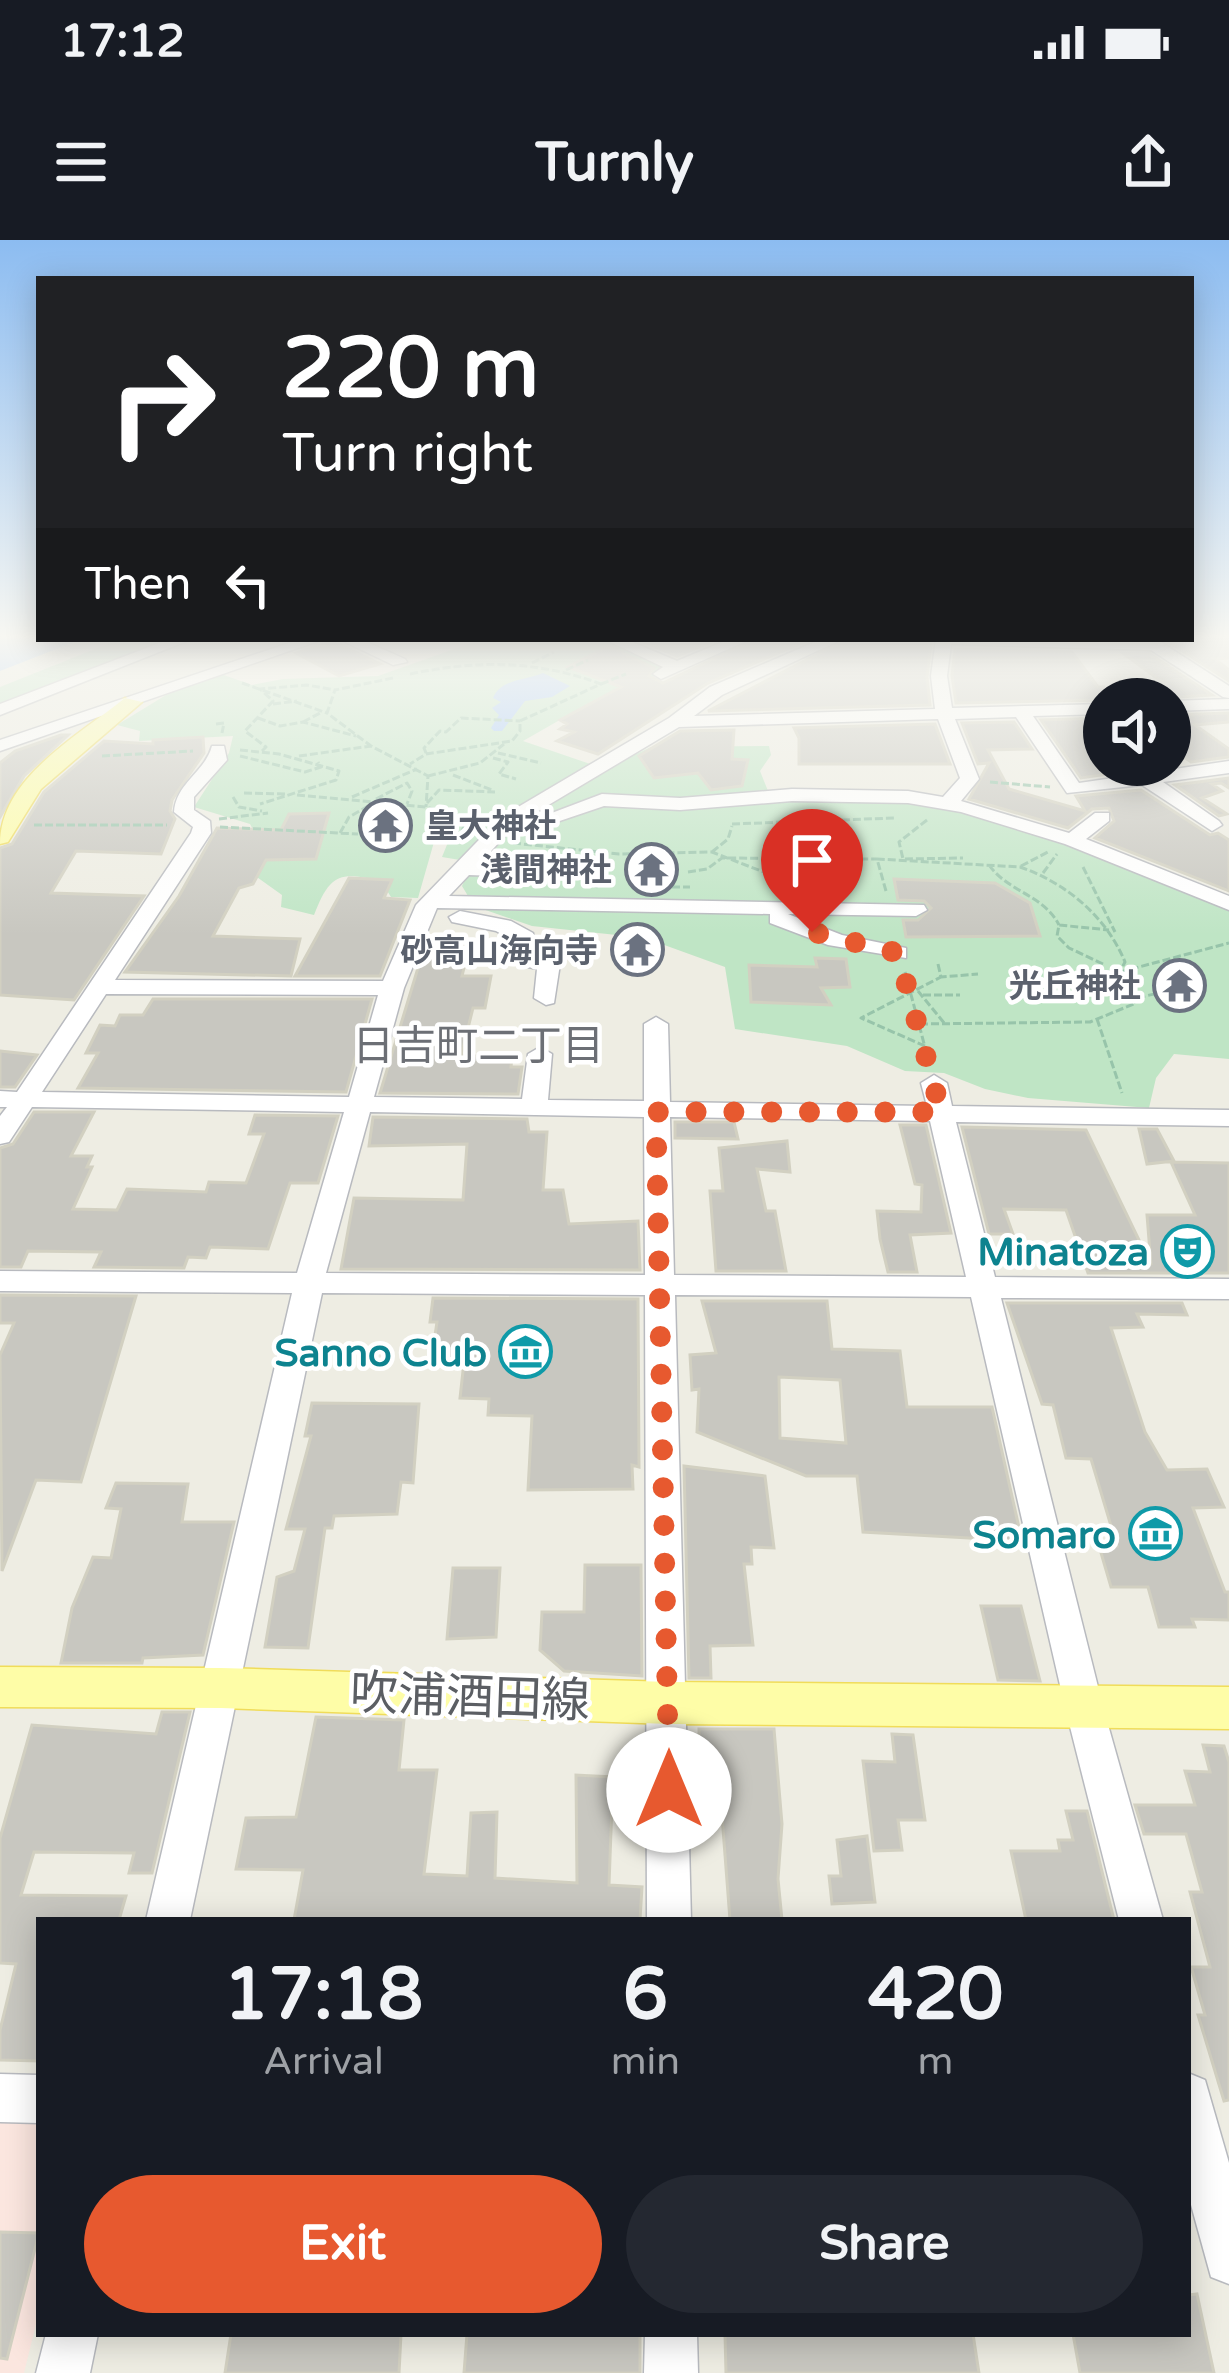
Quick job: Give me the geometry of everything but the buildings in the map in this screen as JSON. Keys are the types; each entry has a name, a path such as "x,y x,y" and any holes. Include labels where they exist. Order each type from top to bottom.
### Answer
{"main road":[{"path":"4,831 32,785 88,737"},
{"name":"吹浦酒田線","path":"0,1687 1229,1708"}],"street":[{"path":"169,1917 309,1282 392,988 428,906 498,832 650,737"},
{"path":"938,812 970,779 952,737"},
{"path":"1038,737 1073,789 1095,786"},
{"path":"0,1136 11,1101 99,987 203,825 184,812 185,796 218,760 218,750"},
{"path":"1191,773 1229,767"},
{"path":"1202,771 1229,788"},
{"path":"1156,786 1212,825"},
{"path":"498,832 576,806 680,790"},
{"path":"638,798 680,804 730,797 854,794 1065,847 1229,904"},
{"path":"1065,847 1102,817"},
{"path":"530,825 569,825"},
{"path":"464,868 538,874"},
{"path":"1205,894 1229,881"},
{"path":"428,906 916,910"},
{"path":"428,906 503,926 525,938 524,959 550,964 546,998"},
{"path":"764,910 836,940 898,953"},
{"path":"99,987 392,988"},
{"path":"656,1024 669,1917"},
{"path":"533,1110 540,1054"},
{"path":"11,1101 656,1112 938,1097 1129,1116 1229,1118"},
{"path":"938,1097 1084,1707 1140,1917"},
{"path":"0,1281 1229,1289"},
{"path":"0,2098 36,2099"},
{"path":"1201,2124 1229,2258"},
{"path":"63,2373 71,2337"},
{"path":"671,2337 671,2373"}],"path":[{"path":"252,737 266,747 262,751"},
{"path":"360,737 428,776 453,776 495,791 440,790 426,805"},
{"path":"426,754 424,748 435,737"},
{"path":"453,776 497,753 513,737"},
{"path":"410,764 426,754 504,744"},
{"path":"292,757 370,746"},
{"path":"62,758 218,750"},
{"path":"260,804 336,780 339,771 318,762 237,750 250,760 305,772 321,767 318,762"},
{"path":"497,753 541,763"},
{"path":"490,757 508,762 499,774 515,779"},
{"path":"352,797 417,769"},
{"path":"426,805 428,776"},
{"path":"970,779 1073,789"},
{"path":"340,833 349,817 407,783 412,791 407,804"},
{"path":"244,793 426,805 469,818"},
{"path":"228,818 268,813 239,807 233,797"},
{"path":"712,852 728,839 730,797"},
{"path":"732,824 938,812"},
{"path":"938,812 899,842 904,863 1020,867 1043,873 1117,937"},
{"path":"4,831 203,825 358,834"},
{"path":"498,832 619,854 712,852 815,894"},
{"path":"1020,867 1048,852 1025,844"},
{"path":"1043,873 1065,847"},
{"path":"688,872 707,869 722,858 963,858"},
{"path":"877,859 891,911"},
{"path":"920,1024 1097,1019 1136,1003 1117,977 1125,962 1107,911 1081,862"},
{"path":"989,865 1001,880 1049,907 1059,925 1059,940 1103,964"},
{"path":"538,874 597,877 594,906"},
{"path":"1088,911 1107,911"},
{"path":"1059,925 1109,930"},
{"path":"1120,972 1229,944"},
{"path":"898,953 907,979 946,1024"},
{"path":"938,964 941,977"},
{"path":"925,1046 861,1018 941,977 978,974"},
{"path":"1133,999 1194,985"},
{"path":"916,992 960,995"},
{"path":"916,992 938,1097"},
{"path":"1097,1019 1129,1116"}],"shaded area":[{"path":"36,2109 36,2324 24,2373 0,2373 0,2111"}],"green space":[{"path":"139,737 223,737 139,741"},
{"path":"233,737 531,737 523,741 599,767 460,860 442,857 455,825 440,821 418,898 391,897 381,881 346,877 325,891 314,915 281,907 282,895 250,872 257,837 250,824 194,807 229,753"},
{"path":"769,746 771,755 760,771 768,791 903,792 1033,824 1229,898 1229,1059 1174,1054 1156,1078 1149,1108 1028,1098 985,1089 944,1073 905,1071 847,1046 735,1029 725,967 645,938 532,926 474,906 462,886 469,871 510,829 543,816 559,796 583,779 651,747"}],"place":[{"name":"皇大神社","path":"386,825"},
{"name":"浅間神社","path":"651,869"},
{"name":"砂高山海向寺","path":"637,950"},
{"name":"光丘神社","path":"1180,985"},
{"name":"Minatoza","path":"1188,1251"},
{"name":"Sanno Club","path":"526,1352"},
{"name":"Somaro","path":"1155,1534"}],"district":[{"name":"日吉町二丁目","path":"478,1045"}],"route":[{"path":"669,1790 656,1112 941,1112 898,953 812,932"}]}
